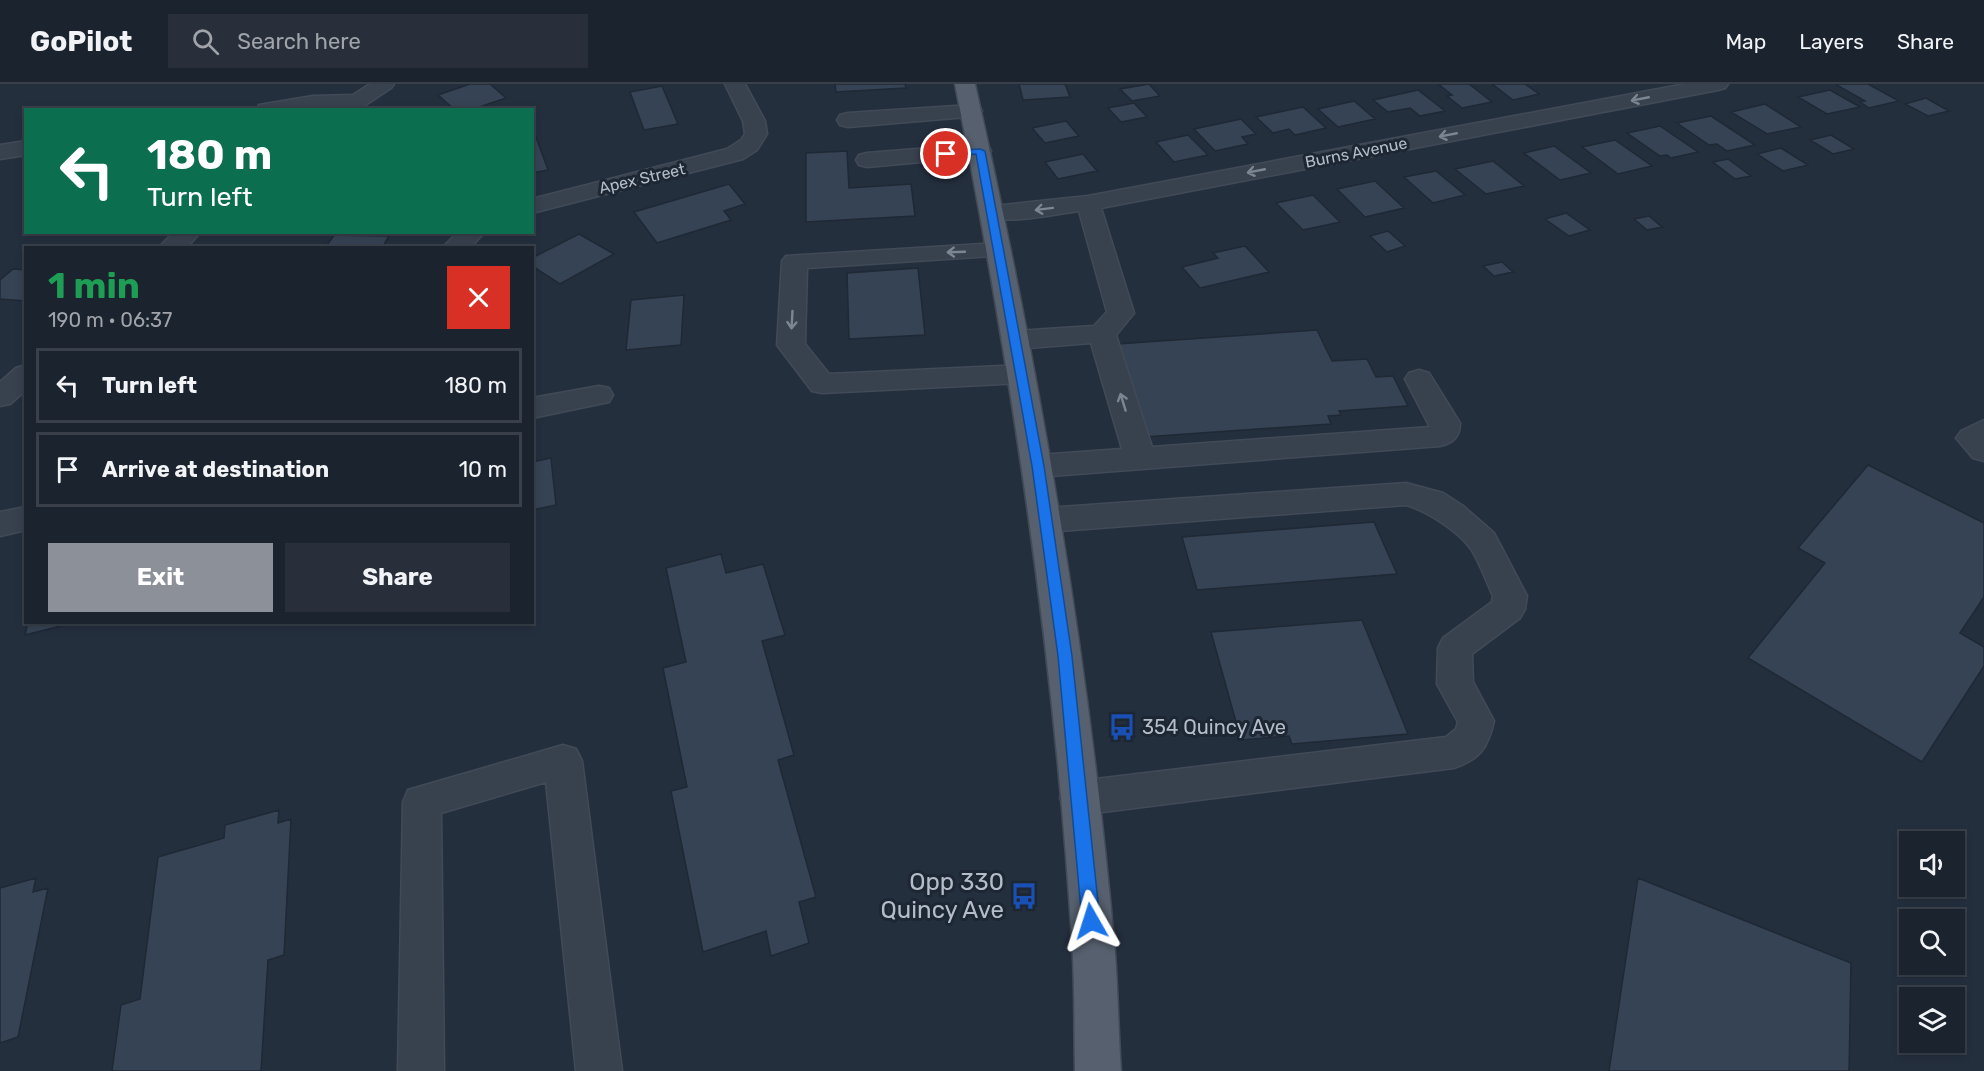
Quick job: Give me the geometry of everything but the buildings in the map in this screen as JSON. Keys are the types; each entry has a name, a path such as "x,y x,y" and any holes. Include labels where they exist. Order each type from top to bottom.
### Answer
{"main road":[{"path":"968,98 992,212 1038,466 1065,656 1093,942 1098,1071"}],"street":[{"path":"278,108 313,102 349,105 384,84"},
{"name":"Apex Street","path":"534,206 735,154 749,145 756,134 754,122 735,84"},
{"name":"Burns Avenue","path":"992,212 1035,210 1088,202 1718,84"},
{"path":"848,120 968,98"},
{"path":"0,152 24,148"},
{"path":"867,160 980,151"},
{"path":"1016,340 1102,334 1121,313 1088,202"},
{"path":"172,246 187,234"},
{"path":"456,246 471,234"},
{"path":"999,250 795,261 790,345 822,384 1021,374"},
{"path":"1102,334 1140,458"},
{"path":"0,397 24,376"},
{"path":"1038,466 1440,436 1445,431 1445,423 1419,379"},
{"path":"534,408 599,395"},
{"path":"1984,430 1971,438 1984,451"},
{"path":"1046,520 1406,494 1432,501 1452,514 1483,541 1510,596 1508,609 1455,648 1455,684 1476,721 1472,738 1454,753 1079,798"},
{"path":"0,524 24,519"},
{"path":"421,1071 422,802 562,761 599,1071"}],"place":[{"name":"354 Quincy Ave","path":"1122,727"},
{"name":"Opp 330 Quincy Ave","path":"1024,896"}],"route":[{"path":"946,154 980,151 996,231 1038,466 1065,656 1091,921"}]}
